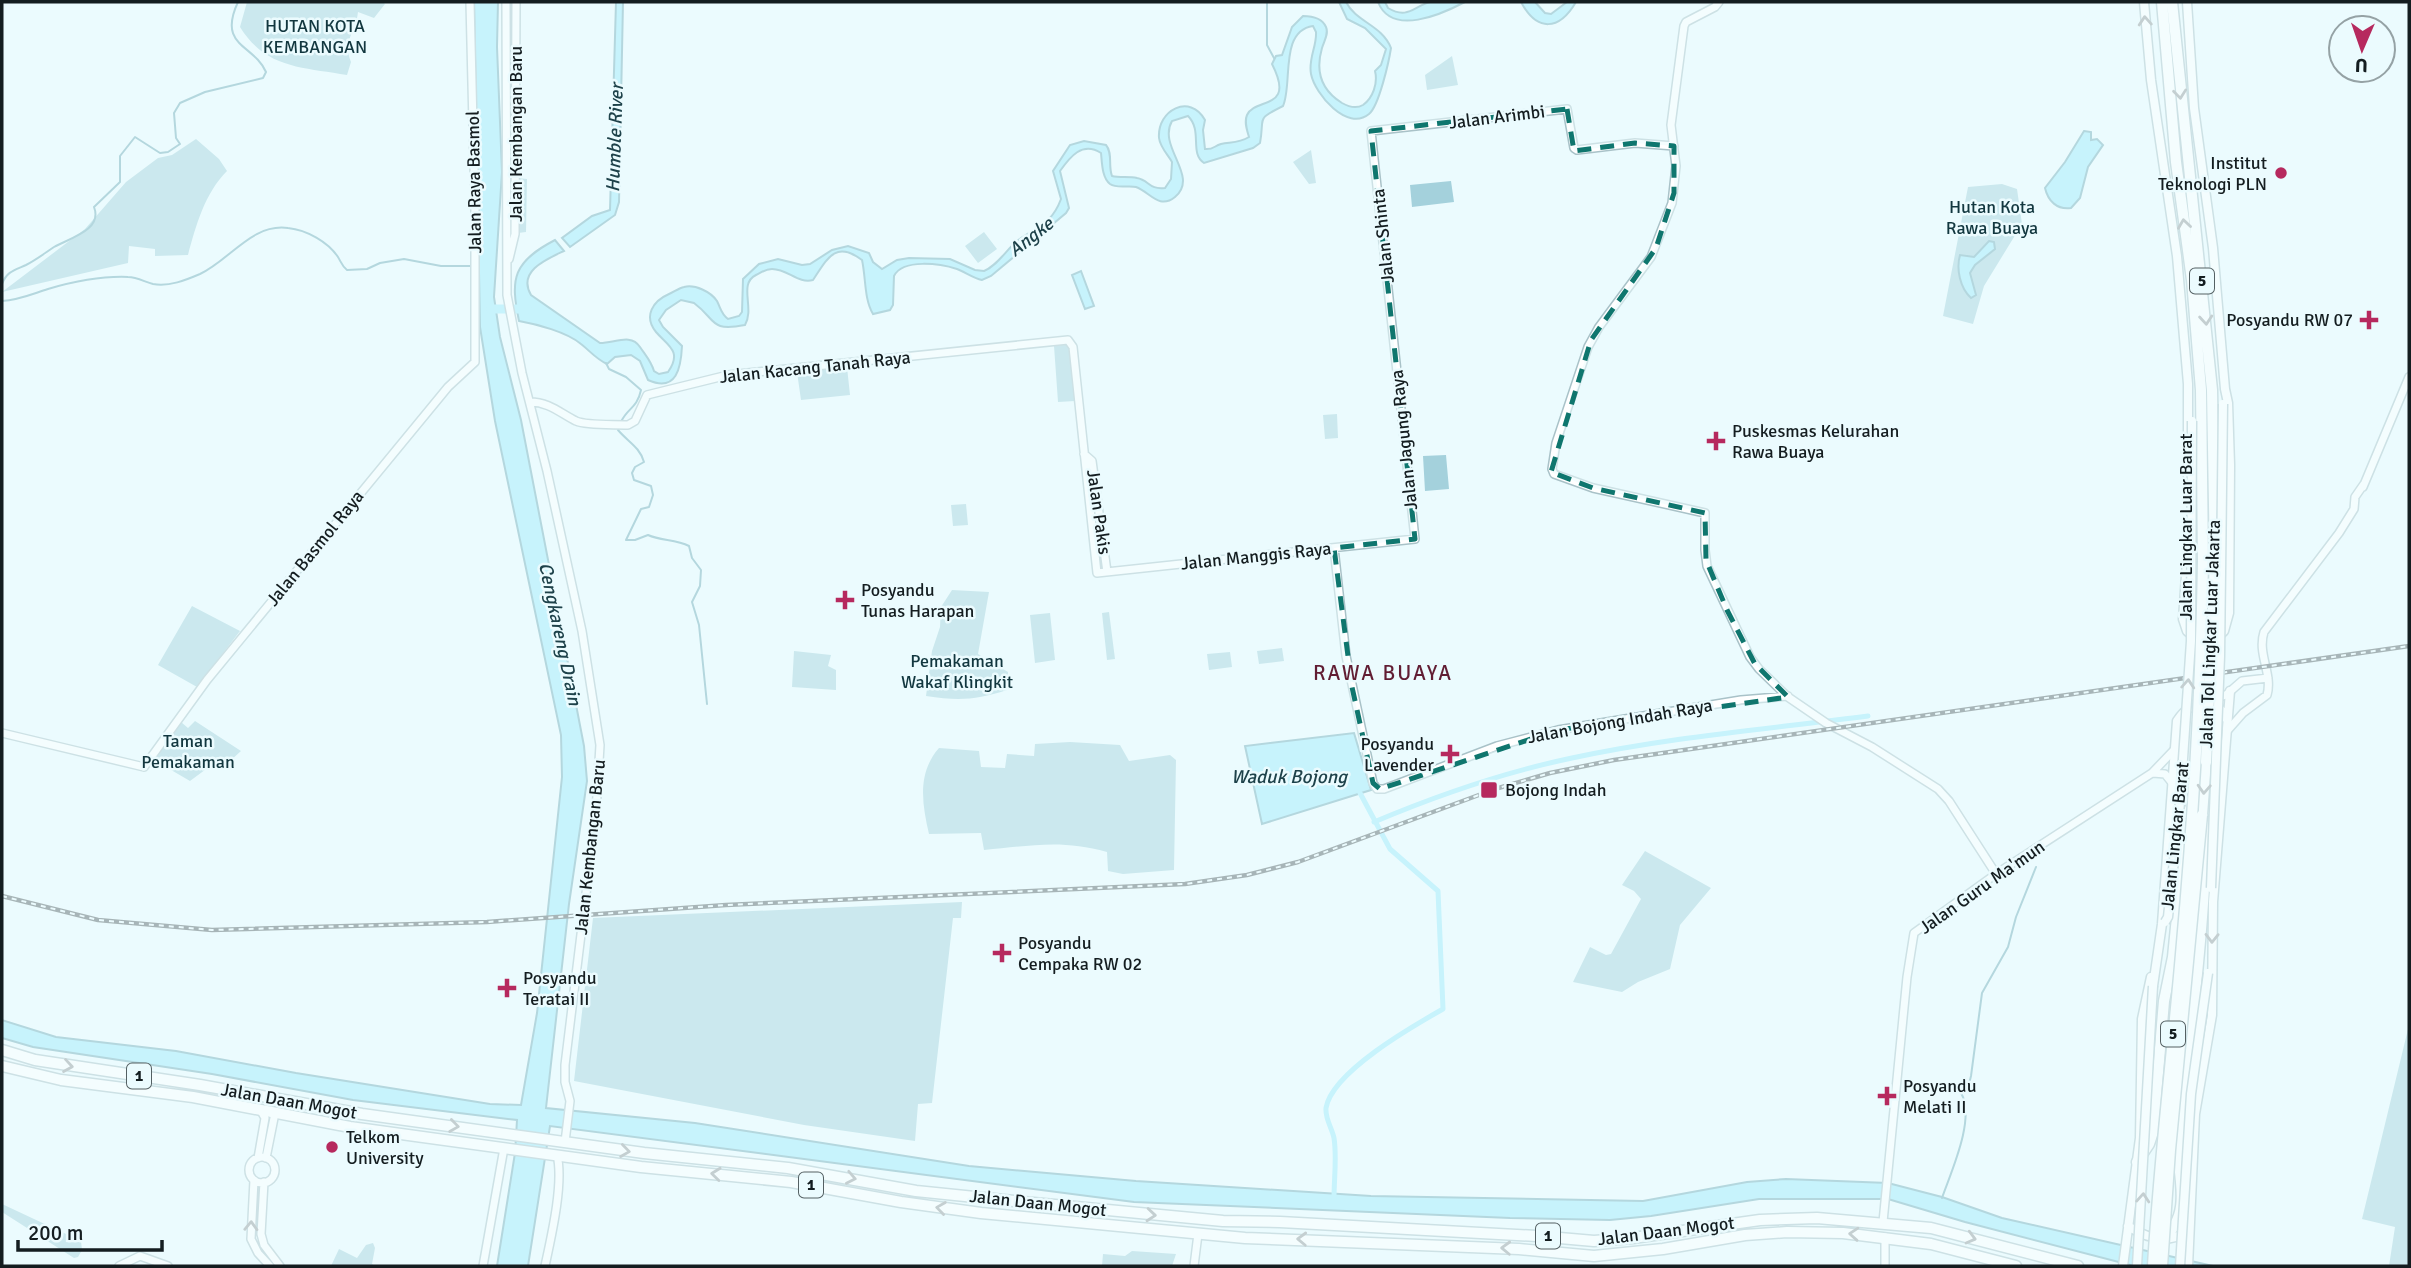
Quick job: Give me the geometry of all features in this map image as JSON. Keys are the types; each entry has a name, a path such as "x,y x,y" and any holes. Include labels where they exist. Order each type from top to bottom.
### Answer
{"highway":[{"name":"Jalan Tol Lingkar Luar Jakarta","path":"2153,1266 2193,802 2202,645 2203,531 2201,390 2162,2"},
{"name":"Jalan Tol Lingkar Luar Jakarta","path":"2162,1266 2170,1150 2202,815 2215,561 2212,390 2172,2"},
{"path":"2137,1162 2147,1148 2153,1132 2164,1001 2173,957 2187,817 2193,802"},
{"path":"2161,1239 2171,1232 2178,1222 2181,1180 2178,1148 2205,875 2206,823 2202,815"},
{"name":"Jalan Daan Mogot","path":"2,1050 35,1060 194,1084 276,1100 515,1135 563,1138 788,1168 934,1193 1223,1221 1355,1226 1594,1241 1778,1218 1883,1222 1942,1230 2078,1266"},
{"name":"Jalan Daan Mogot","path":"2,1066 61,1080 193,1097 350,1127 559,1158 820,1186 901,1202 981,1213 1245,1238 1519,1249 1594,1256 1650,1251 1745,1235 1816,1232 1885,1237 1970,1253 2016,1266"},
{"path":"193,1097 191,1088 194,1084"},
{"path":"275,1113 276,1100"},
{"path":"2179,1166 2191,1183"},
{"path":"1354,1241 1359,1234 1355,1226"},
{"path":"1370,1242 1367,1235 1372,1227"},
{"path":"1970,1253 1996,1266"}],"main road":[{"name":"Jalan Lingkar Luar Barat","path":"2144,2 2150,68 2177,256 2189,411 2188,550 2184,625 2192,637 2215,638 2224,631 2229,613 2231,465 2213,248 2194,108 2187,2"},
{"name":"Jalan Lingkar Barat","path":"2213,901 2211,888 2221,642 2225,389"},
{"name":"Jalan Lingkar Barat","path":"2164,923 2168,917 2180,803 2191,640 2192,421 2189,411"},
{"path":"2228,726 2230,691"},
{"name":"Jalan Lingkar Barat","path":"2137,1266 2144,1189 2153,986 2164,923 2178,721 2189,707 2204,702"},
{"path":"2204,702 2220,708 2228,726"},
{"name":"Jalan Lingkar Barat","path":"2188,1266 2198,1088 2211,1024 2214,973 2213,901 2228,726"},
{"name":"Jalan Lingkar Barat","path":"2180,1266 2190,1094 2208,973 2212,964"},
{"name":"Jalan Lingkar Barat","path":"2123,1266 2140,1123 2142,1019 2146,993 2156,965"},
{"path":"2128,1226 2138,1233 2161,1239 2180,1236 2189,1231"}],"street":[{"name":"Jalan Raya Basmol","path":"470,2 475,362"},
{"name":"Jalan Kembangan Baru","path":"506,2 507,295 582,631 600,745 596,811 565,1065 570,1106 563,1138"},
{"name":"Jalan Kembangan Baru","path":"507,265 515,234 516,2"},
{"path":"1719,2 1715,7 1686,22 1683,30 1671,125 1676,166 1674,193 1656,248 1591,341 1556,443 1552,469 1555,474 1593,488 1705,513 1706,560 1750,657 1788,696 1822,720 1872,747 1938,789 1949,801 1996,874"},
{"name":"Jalan Arimbi","path":"1371,131 1567,109 1574,148 1577,150 1635,143 1674,146"},
{"name":"Jalan Shinta","path":"1371,131 1393,341"},
{"name":"Jalan Kacang Tanah Raya","path":"530,402 555,408 577,422 620,424 635,421 647,395 728,375 1068,340"},
{"name":"Jalan Pakis","path":"1068,340 1073,347 1097,573"},
{"name":"Jalan Jagung Raya","path":"1393,341 1415,539"},
{"name":"Jalan Basmol Raya","path":"2,733 144,767 207,680 447,387 475,362"},
{"path":"2228,726 2267,695 2268,678 2261,646 2264,632 2333,542 2354,509 2409,377"},
{"name":"Jalan Pakis","path":"1084,454 1092,461 1107,572"},
{"name":"Jalan Manggis Raya","path":"1097,573 1415,539"},
{"name":"Jalan Bojong Indah Raya","path":"1334,548 1346,656 1377,789 1384,789 1507,743 1558,730 1788,696"},
{"path":"2204,702 2230,691 2242,681 2268,678"},
{"name":"Jalan Guru Ma'mun","path":"1883,1222 1913,936 1940,912 2152,773 2175,750"},
{"path":"2152,773 2165,774 2173,785"},
{"path":"261,1111 265,1118 262,1158"},
{"path":"270,1266 251,1239 254,1180 250,1166 262,1158 275,1113"},
{"path":"483,1266 509,1149"},
{"path":"254,1180 264,1182 271,1178 274,1171 272,1163 262,1158"},
{"path":"545,1266 555,1209 559,1158"},
{"path":"264,1182 262,1240 279,1266"},
{"path":"1194,1266 1198,1234"},
{"path":"1885,1237 1885,1266"},
{"path":"119,1266 140,1256 168,1266"}],"highlighted area":[{"path":"1567,109 1574,151 1635,143 1674,146 1674,193 1656,248 1591,340 1551,472 1593,488 1705,513 1706,560 1727,610 1755,664 1788,697 1558,730 1380,789 1373,783 1352,687 1334,548 1415,539 1371,131"}],"green space":[{"name":"HUTAN KOTA KEMBANGAN","path":"247,2 385,4 374,18 358,12 349,42 351,62 347,75 287,64 262,51 240,27"},
{"path":"1452,56 1458,85 1427,90 1425,75"},
{"path":"196,139 219,159 227,171 207,199 188,255 155,256 155,249 129,246 128,263 2,292 85,229 126,182 158,158 172,155"},
{"path":"1311,150 1316,183 1309,184 1293,162"},
{"path":"517,178 527,179 526,232 518,233"},
{"path":"1451,181 1454,202 1412,207 1410,185"},
{"name":"Hutan Kota Rawa Buaya","path":"2002,184 2017,189 2022,224 1984,286 1973,324 1943,316 1968,187"},
{"path":"984,232 997,249 978,263 965,246"},
{"path":"1076,343 1079,392 1075,401 1058,402 1054,346"},
{"path":"847,367 850,395 801,400 797,372"},
{"path":"1337,414 1338,438 1325,439 1323,415"},
{"path":"1446,455 1449,489 1425,491 1423,456"},
{"path":"966,504 968,525 953,526 951,505"},
{"name":"Pemakaman Wakaf Klingkit","path":"952,590 989,592 978,654 1008,672 1007,690 967,699 926,696 932,651 940,627 941,607"},
{"path":"192,606 240,631 197,687 158,665"},
{"path":"1109,612 1115,659 1107,660 1102,613"},
{"path":"1050,613 1055,660 1035,663 1030,615"},
{"path":"1282,648 1284,661 1259,664 1257,651"},
{"path":"794,651 831,655 828,666 836,670 836,690 792,687"},
{"path":"1230,652 1232,667 1209,670 1207,654"},
{"name":"Taman Pemakaman","path":"195,721 241,751 230,761 217,761 190,781 154,760 181,722 188,728"},
{"path":"1070,742 1120,745 1129,761 1170,755 1176,760 1174,870 1123,874 1108,871 1107,852 1090,848 1046,845 984,850 981,833 929,834 923,800 924,778 939,748 979,751 981,767 1005,768 1007,754 1034,756 1035,744"},
{"path":"1645,851 1711,888 1680,925 1670,969 1638,982 1622,992 1573,982 1590,947 1606,955 1611,954 1641,899 1634,891 1622,885"},
{"path":"962,902 961,918 953,918 932,1103 918,1104 915,1141 804,1125 574,1081 593,918"},
{"path":"2409,1025 2409,1266 2389,1266 2395,1227 2362,1219"},
{"path":"2,1204 81,1241 82,1250 78,1257 74,1258 2,1212"},
{"path":"373,1243 375,1248 372,1264 375,1266 331,1266 339,1249 357,1258 366,1245"},
{"path":"1132,1251 1176,1254 1172,1266 1102,1266 1103,1254 1125,1256"}],"water":[{"name":"Cengkareng Drain","path":"474,2 498,2 502,172 494,297 500,337 521,420 584,746 587,781 569,904 546,1108 695,1123 969,1166 1136,1181 1371,1196 1643,1201 1747,1182 1786,1179 1888,1183 1942,1197 2002,1218 2213,1266 2134,1266 1888,1199 1759,1199 1610,1220 1134,1202 550,1126 528,1266 497,1266 515,1153 517,1120 353,1100 212,1074 33,1047 2,1038 2,1020 56,1037 176,1051 490,1104 521,1105 537,1013 562,777 561,735 495,421 480,327"},
{"name":"Humble River","path":"616,2 623,2 619,202 615,215 570,247 562,238 592,216 610,210"},
{"path":"1339,2 1346,2 1350,9 1382,34 1391,48 1380,93 1369,114 1351,118 1342,115 1325,100 1311,74 1316,32 1313,26 1302,30 1291,48 1283,106 1263,120 1260,143 1253,148 1204,163 1197,154 1195,128 1188,116 1172,121 1170,141 1183,180 1175,197 1164,202 1136,187 1110,184 1104,174 1101,153 1088,149 1077,152 1060,171 1069,208 1066,213 991,276 982,280 942,265 905,267 894,276 893,305 890,310 873,314 862,260 853,254 838,252 833,255 813,280 808,281 778,270 765,270 748,284 748,318 745,325 719,326 694,303 681,300 666,310 659,320 682,346 676,376 665,383 648,380 640,361 631,355 615,357 607,364 568,336 519,321 515,293 518,273 530,256 555,240 564,251 542,262 531,273 528,287 531,295 600,343 632,340 659,374 668,372 674,354 652,326 650,315 654,305 663,297 688,286 711,295 728,319 739,316 742,312 743,279 759,264 778,259 802,265 810,264 832,250 848,246 869,253 873,262 882,269 897,260 909,258 950,259 984,271 994,265 1017,241 1042,225 1057,208 1061,199 1053,171 1070,145 1084,141 1106,145 1112,176 1137,178 1156,188 1165,188 1171,179 1172,162 1162,148 1160,128 1163,120 1176,108 1191,107 1205,120 1205,149 1249,137 1247,115 1277,96 1278,79 1272,64 1276,56 1282,55 1292,27 1303,16 1316,18 1326,27 1327,35 1319,65 1322,80 1329,92 1350,106 1363,105 1374,90 1375,71 1381,65 1386,49 1365,28 1347,19"},
{"path":"1378,2 1385,2 1388,8 1401,13 1430,2 1465,2 1431,17 1406,21 1385,13"},
{"path":"1521,2 1535,2 1545,13 1551,14 1567,2 1576,2 1562,18 1548,24 1534,19"},
{"path":"2084,131 2091,132 2091,140 2097,139 2103,145 2088,167 2080,198 2071,208 2061,208 2051,201 2045,188"},
{"path":"1989,241 1994,242 1995,249 1975,265 1970,273 1976,295 1971,298 1960,278 1960,255 1974,257"},
{"path":"1081,271 1094,306 1085,309 1072,275"},
{"name":"Waduk Bojong","path":"1354,733 1371,790 1262,824 1245,746"}],"waterway":[{"path":"2,284 12,272 90,227 96,215 94,207 120,182 120,156 135,137 160,153 168,152 180,144 176,138 174,113 180,103 205,92 263,78 266,72 260,63 234,37 233,17 238,2"},
{"path":"1267,2 1267,45 1274,58"},
{"path":"2,301 98,279 131,277 159,285 177,282 211,268 252,237 275,228 295,229 316,238 329,246 347,270 367,269 380,263 404,259 441,266 471,266"},
{"name":"Angke","path":"491,309 527,309"},
{"path":"606,363 609,369 626,377 641,390 637,401 621,422"},
{"path":"619,427 618,430 636,448 644,462 635,467 632,473 634,480 651,486 653,495 649,507 641,509 626,540 648,535 684,544 689,546 692,558 701,570 700,586 692,602 699,625 707,704"},
{"path":"1374,822 1472,785 1572,758 1682,739 1868,716"},
{"path":"1334,1198 1335,1145 1326,1112 1332,1094 1358,1065 1376,1051 1443,1009 1438,891 1390,849 1360,793"},
{"path":"1942,1198 1964,1130 1966,1116 1961,1093 1968,1088 1971,1076 1982,993 2008,947 2016,917 2036,867"}],"railway":[{"path":"2,896 98,920 212,930 487,922 726,905 1185,884 1247,875 1298,862 1495,789 1550,773 1614,760 2409,646"}],"place":[{"name":"Institut Teknologi PLN","path":"2281,173"},
{"name":"Posyandu RW 07","path":"2369,320"},
{"name":"Puskesmas Kelurahan Rawa Buaya","path":"1716,441"},
{"name":"Posyandu Tunas Harapan","path":"845,600"},
{"name":"Posyandu Lavender","path":"1450,754"},
{"name":"Bojong Indah","path":"1489,790"},
{"name":"Posyandu Cempaka RW 02","path":"1002,953"},
{"name":"Posyandu Teratai II","path":"507,988"},
{"name":"Posyandu Melati II","path":"1887,1096"},
{"name":"Telkom University","path":"332,1147"}],"district":[{"name":"RAWA BUAYA","path":"1383,673"}]}
